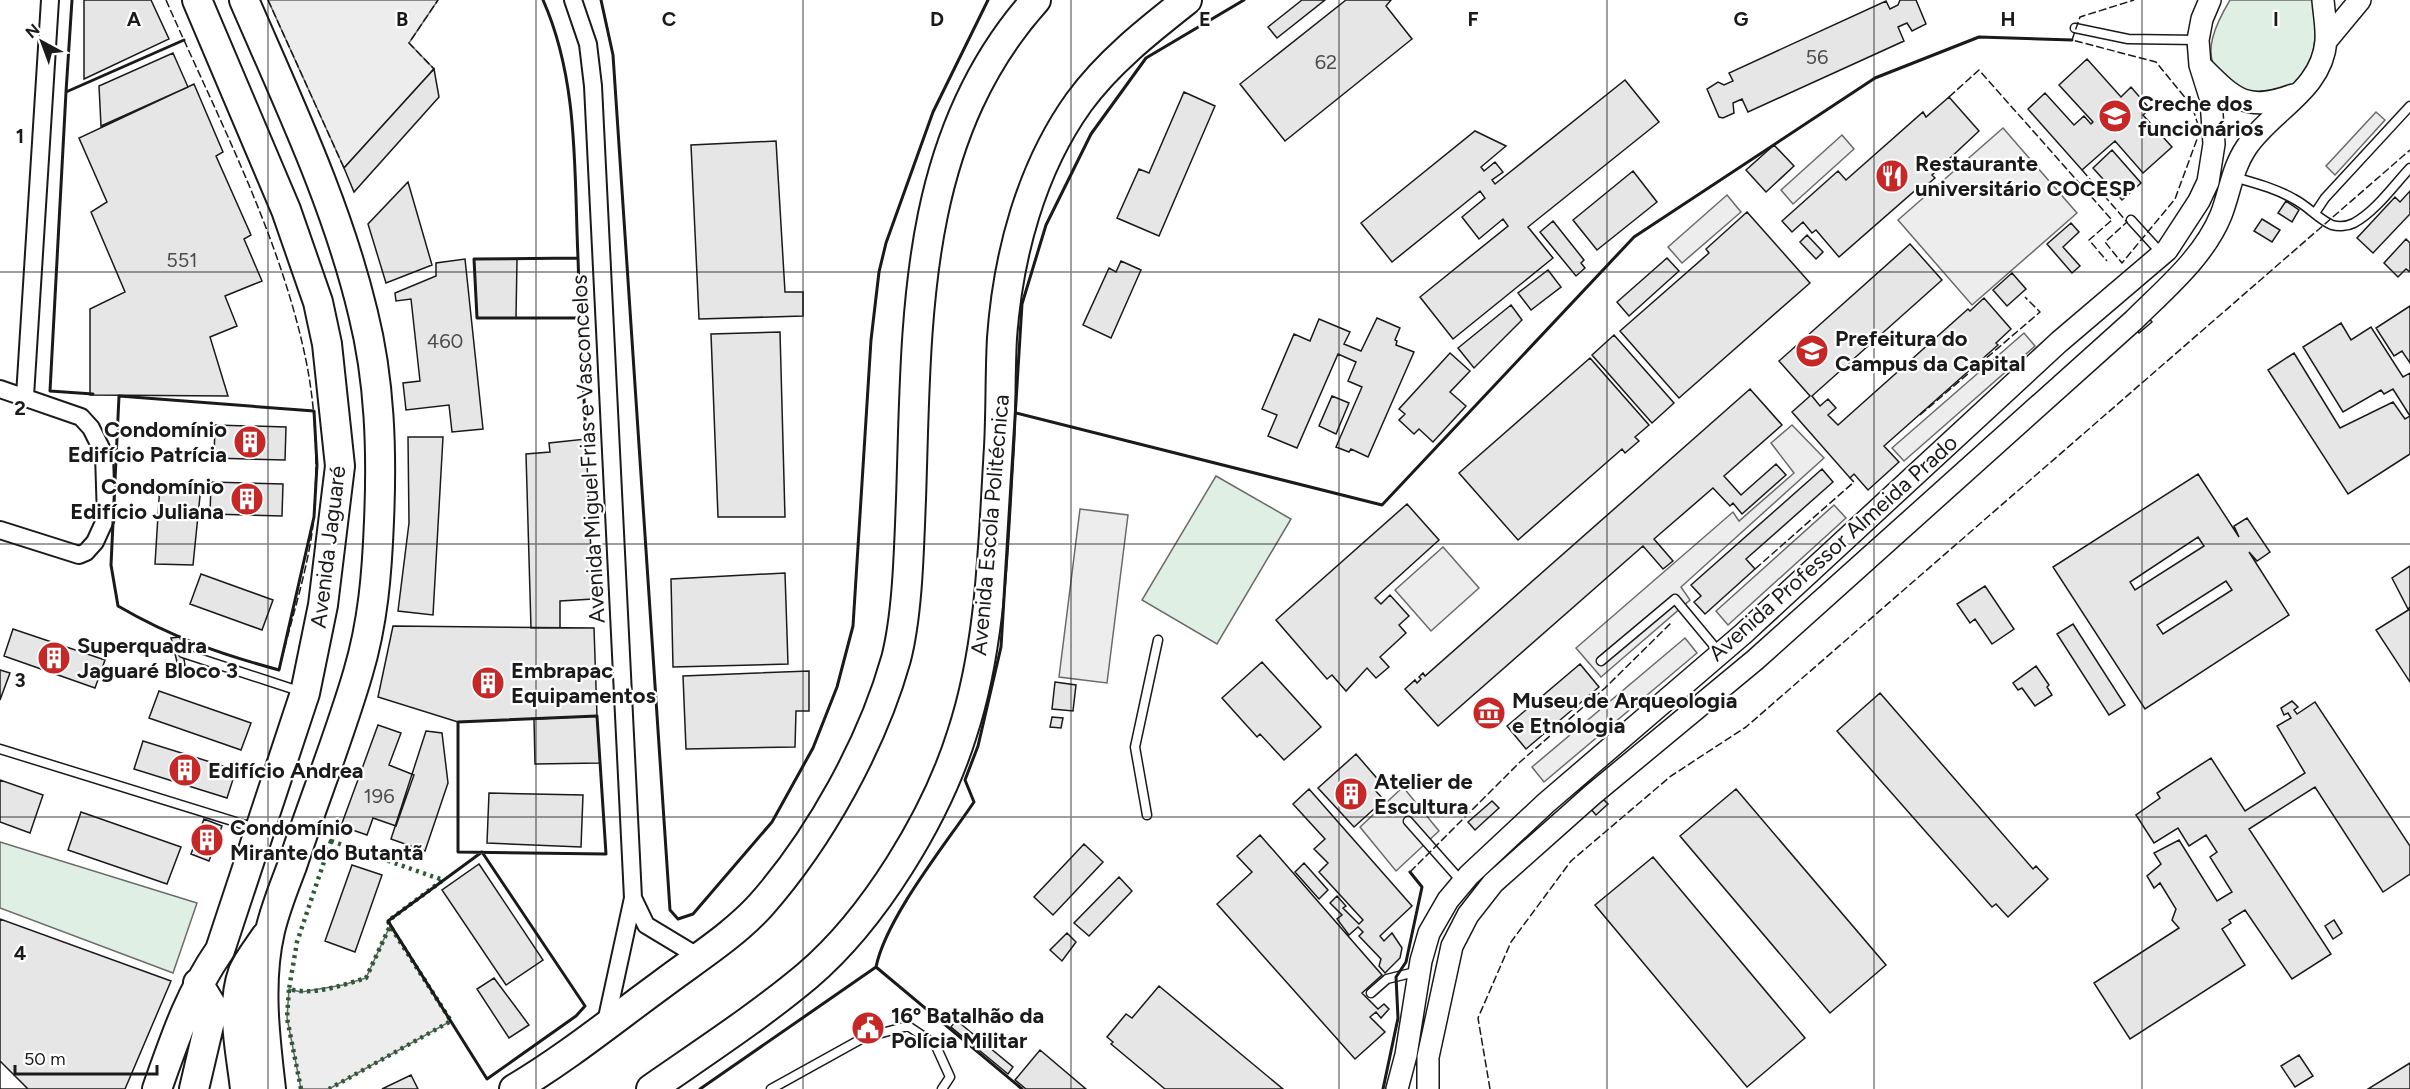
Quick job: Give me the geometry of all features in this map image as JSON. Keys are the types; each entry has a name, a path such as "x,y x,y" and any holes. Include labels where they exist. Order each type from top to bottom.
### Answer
{"highway":[{"name":"Avenida Jaguaré","path":"157,1089 178,1027 198,983 220,950 305,693 323,605 339,466 327,344 318,302 299,241 196,0"},
{"name":"Avenida Jaguaré","path":"244,0 317,168 346,252 364,314 377,391 382,460 377,573 370,626 358,673 270,930 264,986 265,1041 271,1089"},
{"path":"514,1089 604,1027 699,957 758,908 789,871 860,753 897,656 908,567 917,332 925,250 935,195 960,120 982,76 1002,43 1036,0"},
{"name":"Avenida Escola Politécnica","path":"651,1089 751,1019 809,974 847,936 881,892 926,818 962,736 986,627 999,446 1002,335 1012,267 1024,215 1040,171 1079,102 1096,80 1156,24 1187,0"},
{"path":"245,1089 238,1024 239,987 244,970 270,930"},
{"path":"194,1089 213,1008 198,983"}],"street":[{"path":"25,396 50,0"},
{"name":"Avenida Miguel Frias e Vasconcelos","path":"573,0 588,44 593,86 633,898 604,1027"},
{"name":"Avenida Professor Almeida Prado","path":"1397,1089 1419,970 1429,933 1448,900 1462,883 1546,803 1743,633 2050,350 2162,254 2184,227 2208,182 2214,144 2211,100 2200,65 2198,40 2202,19 2210,0"},
{"path":"2323,0 2326,41"},
{"path":"2326,41 2360,0"},
{"name":"Avenida Professor Almeida Prado","path":"1428,1089 1428,1057 1452,946 1468,915 1502,875 1592,795 1755,660 2134,320 2185,269 2209,237 2221,216 2232,176 2255,136 2302,92 2314,77 2326,41"},
{"path":"2200,65 2222,87 2238,98 2252,103 2270,104 2302,92"},
{"path":"0,389 81,417 91,428 104,454 106,518 95,542 86,552 79,555 0,530"},
{"path":"1760,617 1765,629 1784,634"},
{"path":"1743,633 1754,645 1755,660"},
{"name":"Avenida Miguel Frias e Vasconcelos","path":"633,898 646,925 699,957"}],"lane":[{"path":"2075,28 2128,39 2198,40"},
{"path":"2315,213 2325,198 2410,106"},
{"path":"2232,176 2280,191 2335,226 2355,223 2410,168"},
{"path":"2131,220 2162,254"},
{"path":"1601,661 1675,599 1720,652"},
{"path":"1147,815 1135,747 1158,640"},
{"path":"183,653 305,693"},
{"path":"0,749 260,830"},
{"path":"1408,821 1462,883"},
{"path":"1371,993 1387,979 1419,970"},
{"path":"771,1089 863,1038 908,1026 935,1044 950,1077 942,1089"}],"green space":[{"path":"2230,0 2316,0 2314,49 2305,72 2297,82 2283,91 2251,98 2221,75 2211,58 2211,48 2216,27"},
{"path":"1216,476 1291,519 1217,644 1142,600"},
{"path":"0,842 197,903 173,973 0,908"}],"shaded area":[{"path":"268,0 438,0 409,43 434,69 344,168"},
{"path":"2376,112 2385,120 2335,175 2326,166"},
{"path":"2003,128 2077,213 1972,305 1898,220"},
{"path":"1842,135 1854,149 1793,204 1781,190"},
{"path":"1727,195 1741,212 1682,263 1668,247"},
{"path":"2024,333 2035,346 1904,461 1892,448"},
{"path":"1792,425 1824,458 1681,587 1690,600 1601,677 1576,648 1733,512 1739,521 1794,473 1771,443"},
{"path":"1834,505 1846,518 1728,625 1716,611"},
{"path":"1080,509 1128,515 1107,683 1059,677"},
{"path":"1443,547 1479,588 1431,631 1395,590"},
{"path":"1685,638 1697,653 1544,782 1532,767"},
{"path":"1403,787 1439,831 1396,871 1360,827"},
{"path":"390,926 451,1021 329,1089 301,1089 287,1018 289,989 301,992 343,985 366,978"}],"building":[{"path":"84,0 151,0 169,39 84,79"},
{"path":"1302,0 1325,0 1277,38 1268,27"},
{"path":"1346,0 1391,0 1386,6 1412,39 1285,141 1240,84"},
{"path":"1900,0 1916,0 1926,24 1912,31 1907,23 1898,27 1904,41 1748,112 1742,99 1733,103 1734,113 1723,118 1719,117 1707,89 1718,82 1724,85 1733,81 1729,73 1886,1 1890,9 1898,5"},
{"path":"173,53 188,87 101,126 99,86"},
{"name":"Creche dos funcionários","path":"2087,59 2121,97 2131,87 2150,109 2143,115 2172,147 2143,173 2115,141 2082,170 2028,109 2045,93 2074,125 2084,116 2091,124 2093,122 2059,85"},
{"path":"434,69 439,97 354,192 344,168"},
{"path":"1625,80 1659,122 1528,227 1553,258 1453,339 1420,297 1508,226 1503,219 1479,239 1462,217 1485,198 1480,191 1392,262 1361,223 1475,131 1506,146 1481,167 1484,171 1495,162 1503,172 1492,180 1495,184"},
{"path":"194,84 223,152 216,156 251,235 244,239 262,281 225,296 237,326 210,337 228,396 90,395 90,309 125,292 91,212 107,202 79,138"},
{"path":"1184,92 1215,106 1159,236 1117,218 1139,169 1149,173"},
{"name":"Restaurante universitário COCESP","path":"1949,97 1979,131 1932,175 1935,178 1920,191 1918,188 1839,257 1816,230 1812,233 1803,222 1792,232 1782,221 1838,171 1846,180 1923,112 1926,117"},
{"path":"776,141 785,292 803,292 803,316 699,319 691,145"},
{"path":"1774,145 1794,166 1766,192 1746,170"},
{"path":"2112,150 2141,183 2122,200 2093,168"},
{"path":"1633,171 1657,202 1597,250 1573,220"},
{"path":"408,182 432,265 386,283 368,224"},
{"path":"2410,191 2410,214 2373,253 2357,238 2395,197 2400,202"},
{"path":"2286,201 2299,210 2292,222 2278,213"},
{"path":"1747,212 1810,283 1679,398 1620,331 1709,253 1706,249"},
{"path":"2262,219 2280,230 2272,242 2254,231"},
{"path":"1553,221 1584,260 1581,263 1585,268 1576,276 1540,232"},
{"path":"2071,223 2079,232 2063,247 2080,266 2072,273 2047,244"},
{"path":"1807,235 1823,252 1816,259 1800,242"},
{"path":"2406,239 2410,243 2410,272 2406,269 2398,277 2384,263"},
{"path":"1910,244 1942,280 1812,396 1820,406 1828,399 1836,408 1828,415 1838,425 1968,309 1970,311 1984,298 2011,329 1996,343 1998,345 1884,446 1899,462 1868,490 1854,474 1850,478 1792,412 1810,396 1779,361"},
{"path":"1667,258 1679,271 1629,316 1617,302"},
{"path":"465,259 483,429 452,432 449,405 406,410 403,383 420,381 411,299 396,301 395,293 436,276 436,263"},
{"path":"474,259 517,259 516,318 477,318"},
{"path":"1121,261 1141,270 1111,338 1083,325 1109,268 1116,272"},
{"path":"1548,270 1561,287 1531,310 1518,293"},
{"path":"2012,273 2026,289 2007,306 1993,290"},
{"path":"1511,305 1522,320 1474,368 1458,348"},
{"path":"2410,306 2410,363 2402,351 2394,356 2376,328"},
{"path":"2145,314 2152,322 2139,333 2133,325"},
{"path":"1377,318 1400,328 1395,340 1396,345 1414,352 1368,457 1351,449 1349,452 1336,447 1362,387 1348,381 1356,362 1338,354 1297,448 1268,436 1277,415 1262,409 1294,334 1310,341 1319,319 1350,332 1344,344 1361,351"},
{"path":"2341,323 2351,340 2371,327 2403,377 2410,373 2410,416 2393,389 2384,394 2381,390 2343,412 2303,347"},
{"path":"780,332 785,517 718,517 711,334"},
{"path":"1614,335 1674,403 1652,423 1592,355"},
{"path":"1450,353 1470,371 1450,392 1466,406 1433,442 1419,429 1414,434 1399,420 1405,414 1399,409"},
{"path":"2294,353 2340,428 2393,402 2405,419 2410,416 2410,454 2348,494 2268,370"},
{"path":"1590,358 1649,425 1635,437 1639,441 1625,453 1622,449 1518,540 1459,473"},
{"path":"1750,389 1782,425 1724,476 1741,495 1776,464 1786,475 1742,514 1733,503 1730,506 1713,488 1654,539 1673,561 1663,569 1643,546 1438,726 1405,689 1415,680 1417,683 1423,673 1425,676"},
{"path":"1332,396 1349,403 1336,434 1319,426"},
{"name":"Condomínio Edifício Patrícia","path":"215,425 286,427 285,460 214,458"},
{"path":"408,437 443,437 433,615 398,611 409,523"},
{"path":"586,439 593,599 560,601 560,628 531,628 526,454 550,452 549,443"},
{"path":"1822,469 1833,482 1746,559 1755,569 1705,614 1694,602 1701,596 1691,585"},
{"path":"2198,474 2239,537 2234,526 2247,518 2270,552 2257,561 2249,552 2289,615 2145,709 2053,567","holes":["2198,537 2204,546 2135,590 2130,582","2226,581 2232,590 2163,634 2157,625"]},
{"name":"Condomínio Edifício Juliana","path":"211,482 283,484 282,516 210,514"},
{"path":"160,483 201,486 193,565 155,564"},
{"path":"1407,504 1439,540 1375,598 1381,604 1390,595 1409,616 1399,625 1406,633 1380,657 1389,667 1376,678 1367,668 1346,691 1332,675 1327,679 1276,620"},
{"path":"2410,566 2410,607 2408,609 2392,578"},
{"path":"785,573 788,664 673,667 671,579"},
{"path":"201,574 273,600 262,630 190,604"},
{"path":"1985,586 2014,629 1992,644 1975,619 1970,623 1957,604"},
{"path":"2410,609 2410,682 2376,630"},
{"path":"2073,624 2125,705 2109,715 2057,634"},
{"name":"Embrapac Equipamentos","path":"393,626 594,628 597,716 458,722 378,697"},
{"name":"Superquadra Jaguaré Bloco 3","path":"13,629 105,660 95,688 4,656"},
{"path":"180,637 185,666 178,666 171,638"},
{"path":"1262,662 1321,727 1284,760 1260,734 1257,737 1222,698"},
{"path":"1580,664 1599,687 1526,749 1507,726"},
{"path":"2036,666 2049,685 2047,687 2052,695 2035,706 2022,688 2018,690 2013,683"},
{"path":"0,670 10,673 0,700"},
{"path":"809,671 809,711 796,711 795,747 686,749 683,676"},
{"path":"1055,682 1076,685 1073,711 1052,709"},
{"path":"159,691 251,723 241,750 149,718"},
{"path":"1880,693 2033,869 2036,866 2048,879 2008,917 1996,904 1992,907 1837,731"},
{"path":"2292,701 2298,707 2294,710 2297,714 2315,702 2410,846 2410,874 2383,892 2315,787 2249,829 2331,954 2292,979 2245,910 2229,920 2231,923 2222,929 2245,965 2130,1039 2094,983 2179,928 2172,920 2176,909 2160,883 2154,888 2147,876 2161,864 2154,853 2179,840 2217,901 2232,892 2210,857 2217,852 2206,835 2189,846 2178,828 2154,843 2136,815 2160,798 2157,793 2211,758 2245,811 2305,773 2277,726 2291,718 2288,713 2284,715 2281,708"},
{"path":"597,716 600,763 535,764 534,719"},
{"path":"1052,717 1063,718 1061,728 1050,727"},
{"path":"378,725 401,733 389,765 414,775 396,826 373,818 367,835 341,826"},
{"path":"426,731 442,733 448,783 425,851 391,839"},
{"name":"Edifício Andrea","path":"143,741 236,770 227,798 134,769"},
{"name":"Atelier de Escultura","path":"1356,754 1381,783 1374,789 1384,800 1354,827 1318,788"},
{"path":"0,780 43,795 30,833 0,822"},
{"path":"1309,789 1412,906 1380,936 1384,941 1392,933 1402,948 1400,958 1385,973 1379,966 1381,959 1359,936 1363,932 1358,927 1349,935 1337,919 1342,915 1330,903 1337,896 1346,906 1343,908 1359,924 1363,920 1319,872 1328,863 1314,849 1325,839 1293,804"},
{"path":"1736,789 1886,965 1830,1013 1680,836"},
{"path":"489,793 583,795 581,847 487,843"},
{"path":"1601,797 1608,804 1596,815 1589,807"},
{"path":"1492,801 1499,808 1475,830 1468,822"},
{"path":"81,812 181,847 167,884 68,850"},
{"name":"Condomínio Mirante do Butantã","path":"204,819 222,826 209,861 191,854"},
{"path":"1260,835 1382,975 1362,993 1378,1009 1384,1004 1389,1009 1381,1018 1376,1012 1370,1017 1385,1032 1355,1059 1217,904 1252,872 1237,856"},
{"path":"1084,844 1103,862 1053,915 1034,897"},
{"path":"1653,857 1805,1038 1747,1087 1595,905"},
{"path":"1304,863 1328,890 1319,899 1295,872"},
{"path":"479,864 543,960 506,985 442,890"},
{"path":"352,865 382,875 355,952 325,941"},
{"path":"1119,877 1132,891 1089,936 1074,923"},
{"path":"0,919 171,981 125,1089 0,1089"},
{"path":"2334,920 2342,933 2333,939 2325,926"},
{"path":"1067,933 1076,942 1062,961 1050,950"},
{"path":"494,978 529,1025 509,1038 477,989"},
{"path":"1159,986 1283,1089 1165,1089 1111,1044 1113,1042 1107,1037 1126,1014 1132,1018"},
{"path":"956,1020 1013,1067 1008,1074 951,1027"},
{"path":"1040,1050 1086,1089 1026,1089 1015,1080"},
{"path":"2299,1055 2313,1076 2295,1087 2281,1066"},
{"path":"0,1061 28,1089 0,1089"},
{"path":"2410,1063 2410,1089 2368,1089"},
{"path":"411,1075 418,1089 382,1089"}],"hedge":[{"path":"331,841 443,880 388,921 390,926 366,978 318,990 289,989 297,942 331,841"},
{"path":"301,1089 287,1018 289,989 318,990 366,978 390,926 451,1021 329,1089"}],"fence":[{"path":"166,0 262,216 292,306 308,371 315,432 314,514 305,572 279,670"},
{"path":"268,0 344,168 346,166"},
{"path":"431,72 434,69 409,43 438,0"},
{"path":"2082,170 2127,222 2105,242 2122,263 2175,199 2200,131 2192,106 2156,62 2072,40 2080,17 2134,0"},
{"path":"1949,97 1979,70 2112,220 2089,240 2107,261"},
{"path":"1490,1089 1478,1018 1511,942 1571,861 1671,776 1746,727 2410,150"},
{"path":"1920,415 2040,312 2025,297"},
{"path":"1755,569 1854,482 1850,478"},
{"path":"1410,872 1520,762 1605,688 1672,622"}],"wall":[{"path":"66,92 72,0"},
{"path":"543,0 555,31 569,95 575,160 578,258"},
{"path":"601,0 613,55 670,910 678,919 693,914 772,822 813,748 837,687 853,626 871,340 879,272 886,243 933,112 988,0"},
{"path":"876,967 891,927 904,905 974,802 965,780 978,746 1001,647 1022,304 1046,225 1091,134 1146,58 1244,0"},
{"path":"1016,413 1382,505 1634,237 1875,78 1979,37 2072,40"},
{"path":"93,394 50,391 66,92 184,40"},
{"path":"578,258 580,318 477,318 474,259 578,258"},
{"path":"580,318 586,439"},
{"path":"119,396 314,411 317,465 314,517 279,670 196,644 118,606 111,565 119,396"},
{"path":"597,716 606,854 458,852 458,722 597,716"},
{"path":"482,852 585,1006 576,1016 487,1079 388,921 482,852"},
{"path":"1383,1089 1398,1018 1396,977 1406,962 1422,887 1410,872"},
{"path":"700,1089 876,967 1022,1089"}],"place":[{"name":"Creche dos funcionários","path":"2115,116"},
{"name":"Restaurante universitário COCESP","path":"1892,176"},
{"name":"Prefeitura do Campus da Capital","path":"1812,351"},
{"name":"Condomínio Edifício Patrícia","path":"250,442"},
{"name":"Condomínio Edifício Juliana","path":"247,499"},
{"name":"Superquadra Jaguaré Bloco 3","path":"54,658"},
{"name":"Embrapac Equipamentos","path":"488,683"},
{"name":"Museu de Arqueologia e Etnologia","path":"1489,713"},
{"name":"Edifício Andrea","path":"185,770"},
{"name":"Atelier de Escultura","path":"1351,794"},
{"name":"Condomínio Mirante do Butantã","path":"207,840"},
{"name":"16º Batalhão da Polícia Militar","path":"868,1028"}]}
